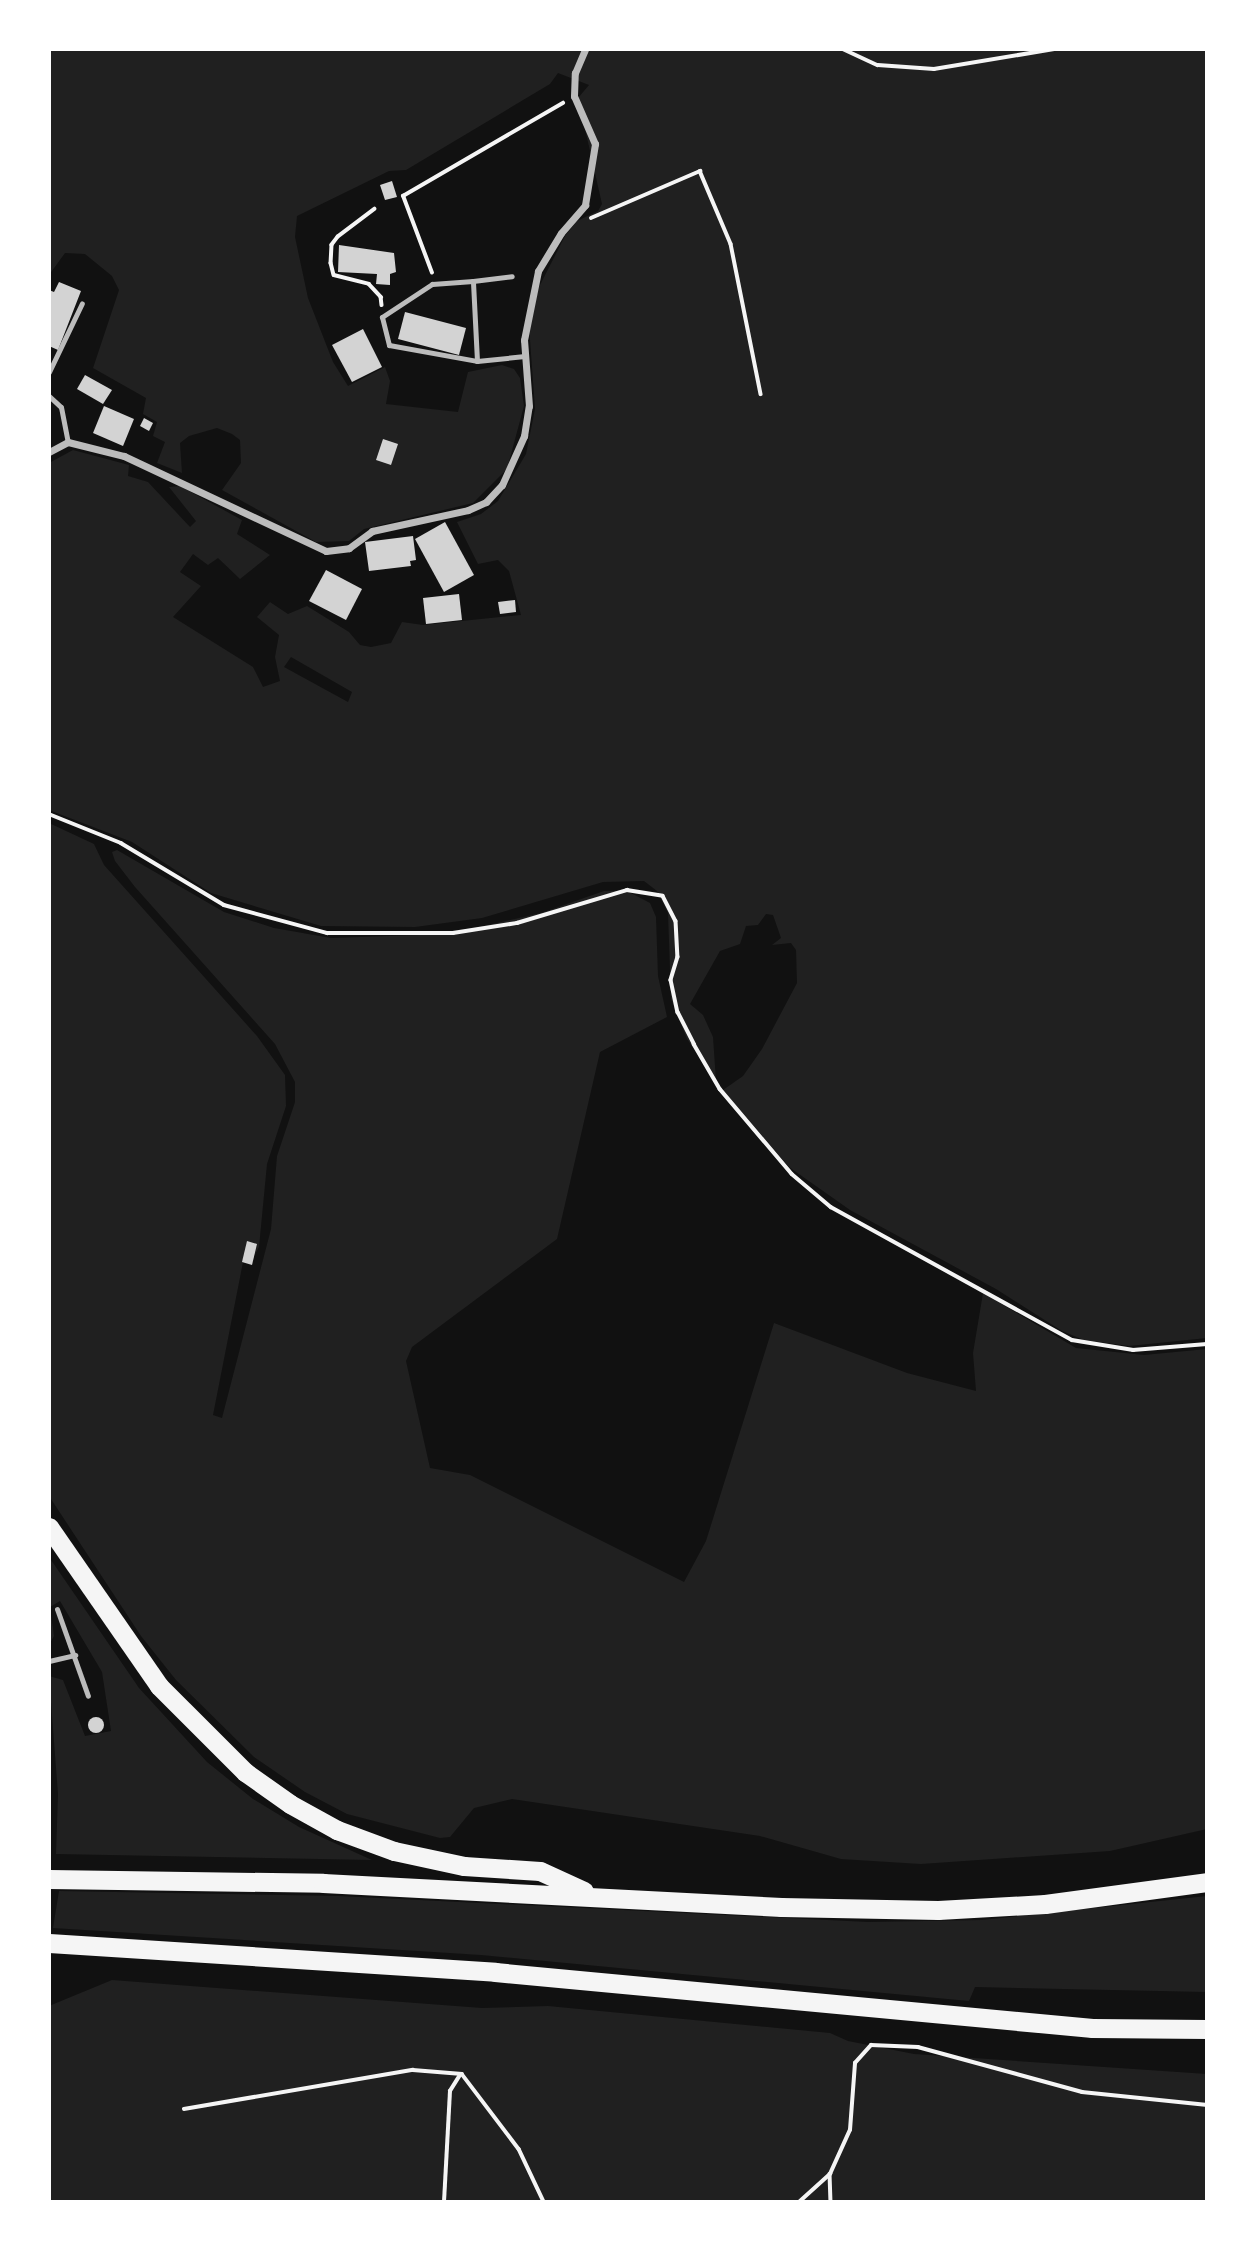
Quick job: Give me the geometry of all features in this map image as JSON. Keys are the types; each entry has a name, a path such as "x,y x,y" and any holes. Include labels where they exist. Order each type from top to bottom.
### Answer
{"highway":[{"path":"49,1527 159,1686 235,1763 290,1804 337,1830 394,1851 464,1866 540,1871 594,1896"},
{"path":"52,1879 323,1883 781,1907 938,1910 1045,1904 1207,1882"},
{"path":"49,1943 495,1972 1092,2028 1207,2029"}],"street":[{"path":"49,452 68,442 124,456 326,551 339,552 372,531 468,510 486,502 502,485 524,436 530,406 525,356 528,306 538,271 561,233 584,205 595,144 574,96 575,73 584,49"}],"lane":[{"path":"512,276 432,284 382,317 389,345 477,361 525,356"},
{"path":"473,281 477,361"},
{"path":"49,372 82,303"},
{"path":"49,396 61,407 68,442"},
{"path":"57,1609 88,1696"},
{"path":"49,1661 75,1655"}],"path":[{"path":"843,49 878,65 934,69 1055,49"},
{"path":"432,284 426,252 403,196 574,96"},
{"path":"561,233 700,172 731,244 761,394"},
{"path":"375,209 338,237 332,245 331,263 334,275 369,284 381,298 382,317"},
{"path":"49,814 121,843 224,905 327,933 453,933 517,923 627,890 663,896 676,921 678,957 671,980 678,1012 694,1044 720,1089 792,1174 831,1207 1072,1340 1133,1350 1207,1344"},
{"path":"799,2202 830,2174 850,2130 855,2063 871,2045 918,2047 1082,2092 1207,2105"},
{"path":"184,2109 413,2070 462,2074 519,2149 544,2202"},
{"path":"444,2202 450,2091 462,2074"},
{"path":"830,2174 831,2202"}],"shaded area":[{"path":"49,49 1207,49 1207,1338 1129,1346 1084,1340 1062,1331 996,1289 850,1210 789,1167 723,1090 743,1076 762,1049 797,983 796,950 791,943 772,945 781,938 773,915 766,914 758,925 746,926 740,944 720,951 690,1004 703,1015 713,1037 716,1081 687,1039 671,999 668,913 657,891 644,881 603,882 482,918 415,927 321,926 211,893 132,842 49,810 49,463 73,450 129,465 128,476 148,482 190,527 196,521 169,487 180,486 242,520 237,534 270,555 240,579 218,558 208,565 193,554 180,572 201,586 173,617 253,667 263,687 280,681 275,657 279,635 257,617 270,602 288,614 307,606 349,632 360,645 371,647 391,643 402,622 423,625 521,615 509,571 498,560 478,564 457,522 481,514 498,501 526,454 535,409 529,326 539,287 565,236 577,221 598,211 602,204 578,98 589,85 558,73 550,84 406,170 389,171 297,216 295,237 308,298 333,362 348,386 385,367 390,381 386,404 458,412 468,372 502,365 514,369 520,378 524,406 507,469 473,503 364,529 349,541 316,542 222,490 241,463 240,440 232,434 217,428 189,436 180,443 182,473 157,463 165,442 153,436 157,422 143,414 146,398 93,368 119,290 112,276 85,254 65,253 49,275","holes":["291,657 352,692 348,702 284,667"]},
{"path":"49,823 94,844 104,865 257,1036 285,1075 286,1106 267,1164 259,1247 253,1258 244,1257 213,1415 222,1418 271,1229 277,1156 295,1102 295,1082 275,1044 115,861 112,852 117,850 224,912 274,928 331,938 449,934 541,913 604,891 627,891 650,903 656,917 658,976 667,1017 600,1052 557,1239 412,1347 406,1361 430,1468 470,1475 684,1582 706,1541 774,1323 907,1373 976,1391 973,1353 983,1293 1076,1348 1144,1355 1207,1349 1207,1829 1110,1851 921,1864 841,1859 760,1836 512,1799 474,1808 450,1837 440,1838 347,1814 305,1792 254,1757 176,1680 141,1636 49,1496"},
{"path":"49,1557 139,1688 207,1762 253,1799 299,1827 372,1860 56,1854 58,1794 49,1676 63,1680 85,1736 111,1731 102,1672 60,1601 50,1607 54,1636 49,1645"},
{"path":"59,1891 338,1896 868,1922 982,1920 1207,1896 1207,1992 975,1987 969,2001 481,1955 53,1928"},
{"path":"112,1980 482,2008 548,2006 830,2033 848,2041 914,2054 1207,2074 1207,2202 49,2202 49,2006"}],"building":[{"path":"392,181 397,197 385,200 380,185"},
{"path":"339,245 394,253 396,272 390,274 390,285 376,284 377,274 338,272"},
{"path":"59,282 81,291 58,350 49,346 49,290 54,292"},
{"path":"405,312 466,328 459,355 398,339"},
{"path":"363,329 382,367 352,382 332,345"},
{"path":"85,375 112,390 103,404 77,389"},
{"path":"104,406 134,419 123,446 93,433"},
{"path":"144,418 153,423 149,431 140,426"},
{"path":"383,439 398,444 391,465 376,460"},
{"path":"445,522 474,575 444,592 415,539"},
{"path":"413,536 416,560 410,561 411,566 369,571 365,542"},
{"path":"326,570 362,589 346,620 309,601"},
{"path":"459,594 462,620 426,624 423,598"},
{"path":"515,600 516,612 500,614 498,602"},
{"path":"247,1241 257,1244 252,1265 242,1262"},
{"path":"96,1717 102,1719 102,1731 96,1733 90,1731 88,1725 90,1719"}]}
